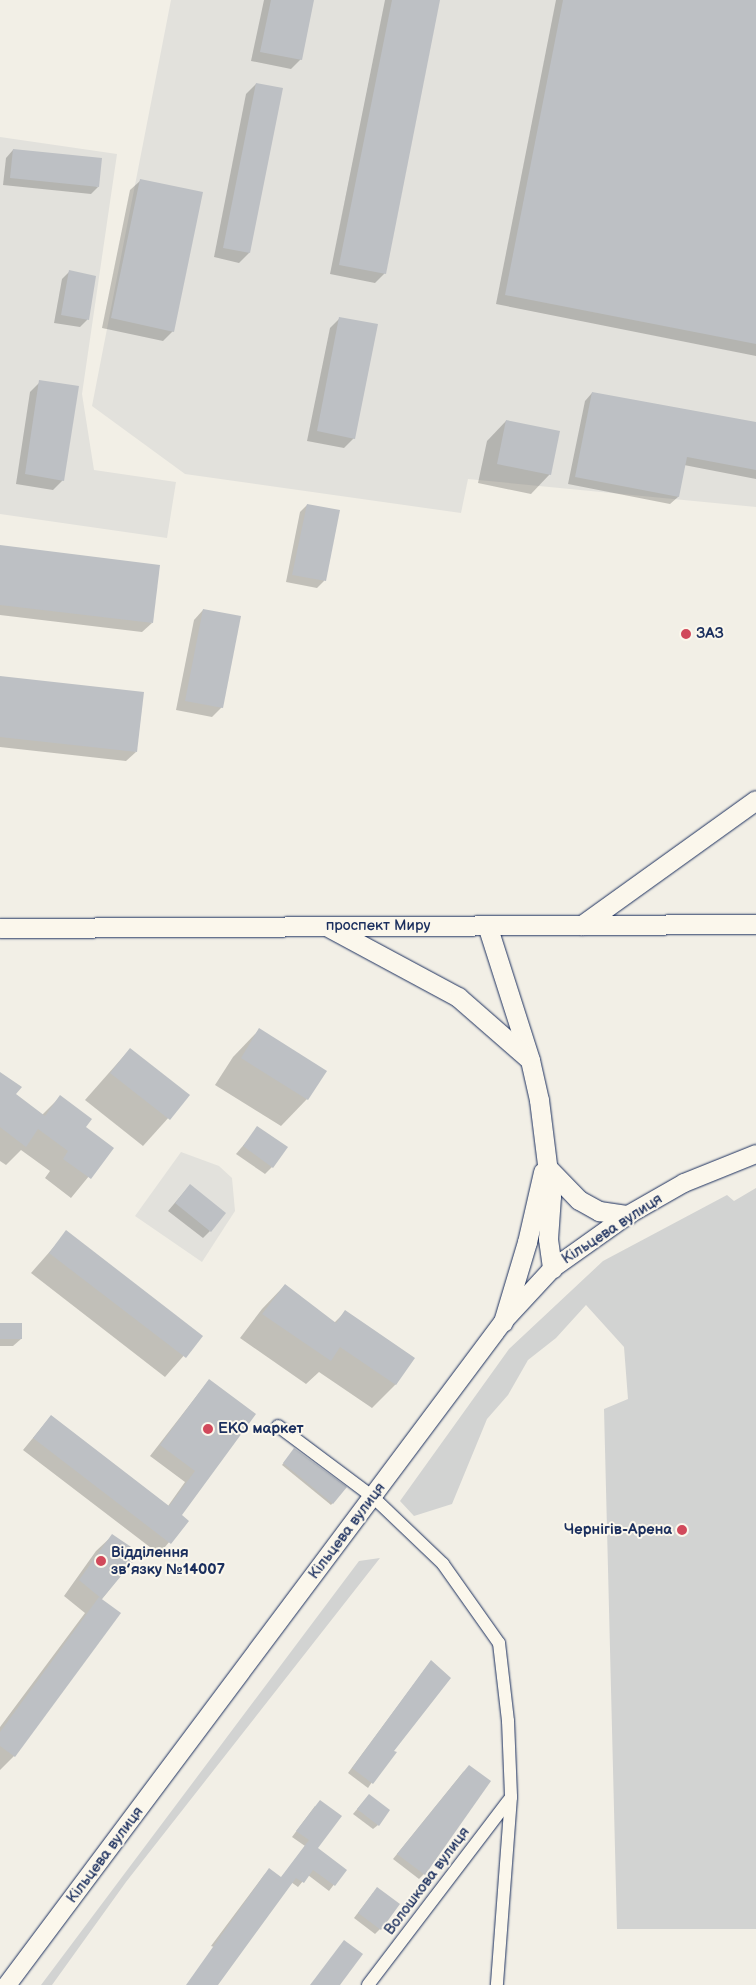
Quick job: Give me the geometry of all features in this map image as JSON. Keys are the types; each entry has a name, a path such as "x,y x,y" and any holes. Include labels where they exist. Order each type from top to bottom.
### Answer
{"main road":[{"path":"582,925 756,800"},
{"name":"проспект Миру","path":"0,928 756,924"},
{"path":"326,926 458,997 530,1060"},
{"path":"487,926 530,1060 538,1100 545,1164 551,1196 548,1239 552,1270"},
{"name":"Кільцева вулиця","path":"7,1985 373,1497 444,1397 502,1322 552,1270 628,1215 684,1183 756,1154"},
{"path":"545,1164 560,1184 579,1200 599,1211 628,1215"},
{"path":"502,1322 527,1242 545,1164"}],"street":[{"path":"278,1426 373,1497 443,1564 499,1643 508,1720 511,1797 497,1985"},
{"name":"Волошкова вулиця","path":"368,1985 511,1797"}],"shaded area":[{"path":"171,0 756,0 756,507 468,479 461,513 185,474 92,406"},
{"path":"0,137 117,154 82,394 94,470 176,482 167,538 0,514"},
{"path":"181,1152 219,1166 232,1178 235,1211 202,1262 135,1216"},
{"name":"Чернігів-Арена","path":"756,1188 756,1929 617,1929 604,1409 628,1399 624,1347 586,1305 556,1338 528,1360 508,1395 487,1419 452,1504 414,1516 400,1501 509,1349 603,1261 727,1195 734,1201"},
{"path":"380,1558 126,1882 52,1985 41,1985 359,1561"}],"building":[{"path":"271,0 314,0 302,60 260,52"},
{"path":"392,0 440,0 386,274 339,265"},
{"path":"563,0 756,0 756,344 505,295"},
{"path":"256,83 283,88 250,253 223,248"},
{"path":"13,149 102,158 99,187 10,178"},
{"path":"140,179 203,192 174,332 111,318"},
{"path":"69,270 96,276 89,320 61,315"},
{"path":"339,317 378,324 355,439 317,431"},
{"path":"39,380 79,386 64,481 25,474"},
{"path":"592,392 756,422 756,470 687,457 679,497 575,477"},
{"path":"506,420 560,431 551,475 497,464"},
{"path":"307,504 340,510 326,581 292,575"},
{"path":"0,545 160,565 153,623 0,605"},
{"path":"203,609 241,616 223,708 185,701"},
{"path":"0,676 144,692 137,752 0,737"},
{"path":"259,1028 327,1071 308,1100 241,1058"},
{"path":"130,1048 190,1095 170,1120 110,1073"},
{"path":"0,1072 22,1087 16,1094 45,1116 60,1095 92,1119 86,1127 114,1148 91,1179 63,1159 68,1151 38,1129 26,1147 0,1127"},
{"path":"257,1126 288,1147 273,1168 243,1146"},
{"path":"190,1184 226,1213 211,1232 175,1203"},
{"path":"66,1230 203,1336 186,1358 49,1253"},
{"path":"285,1284 336,1323 345,1310 415,1358 396,1385 340,1347 331,1361 262,1314"},
{"path":"0,1323 22,1323 22,1339 0,1339"},
{"path":"209,1379 256,1414 182,1515 189,1521 171,1544 33,1438 51,1415 169,1506 195,1471 160,1445"},
{"path":"294,1448 347,1487 333,1504 283,1463"},
{"path":"112,1534 140,1553 102,1599 79,1580"},
{"path":"99,1597 121,1613 15,1757 0,1746 0,1732"},
{"path":"431,1660 451,1678 394,1751 397,1752 373,1784 352,1768"},
{"path":"469,1765 491,1781 425,1875 397,1854"},
{"path":"369,1794 390,1810 379,1826 357,1809"},
{"path":"320,1800 342,1816 318,1848 347,1870 335,1886 313,1870 304,1883 296,1878 218,1985 186,1985 269,1868 281,1877 309,1840 296,1831"},
{"path":"377,1887 400,1904 381,1930 358,1913"},
{"path":"344,1940 363,1954 340,1985 310,1985"}],"place":[{"name":"ЗАЗ","path":"686,634"},
{"name":"ЕКО маркет","path":"208,1429"},
{"name":"Чернігів-Арена","path":"682,1530"},
{"name":"Відділення зв’язку №14007","path":"101,1561"}]}
